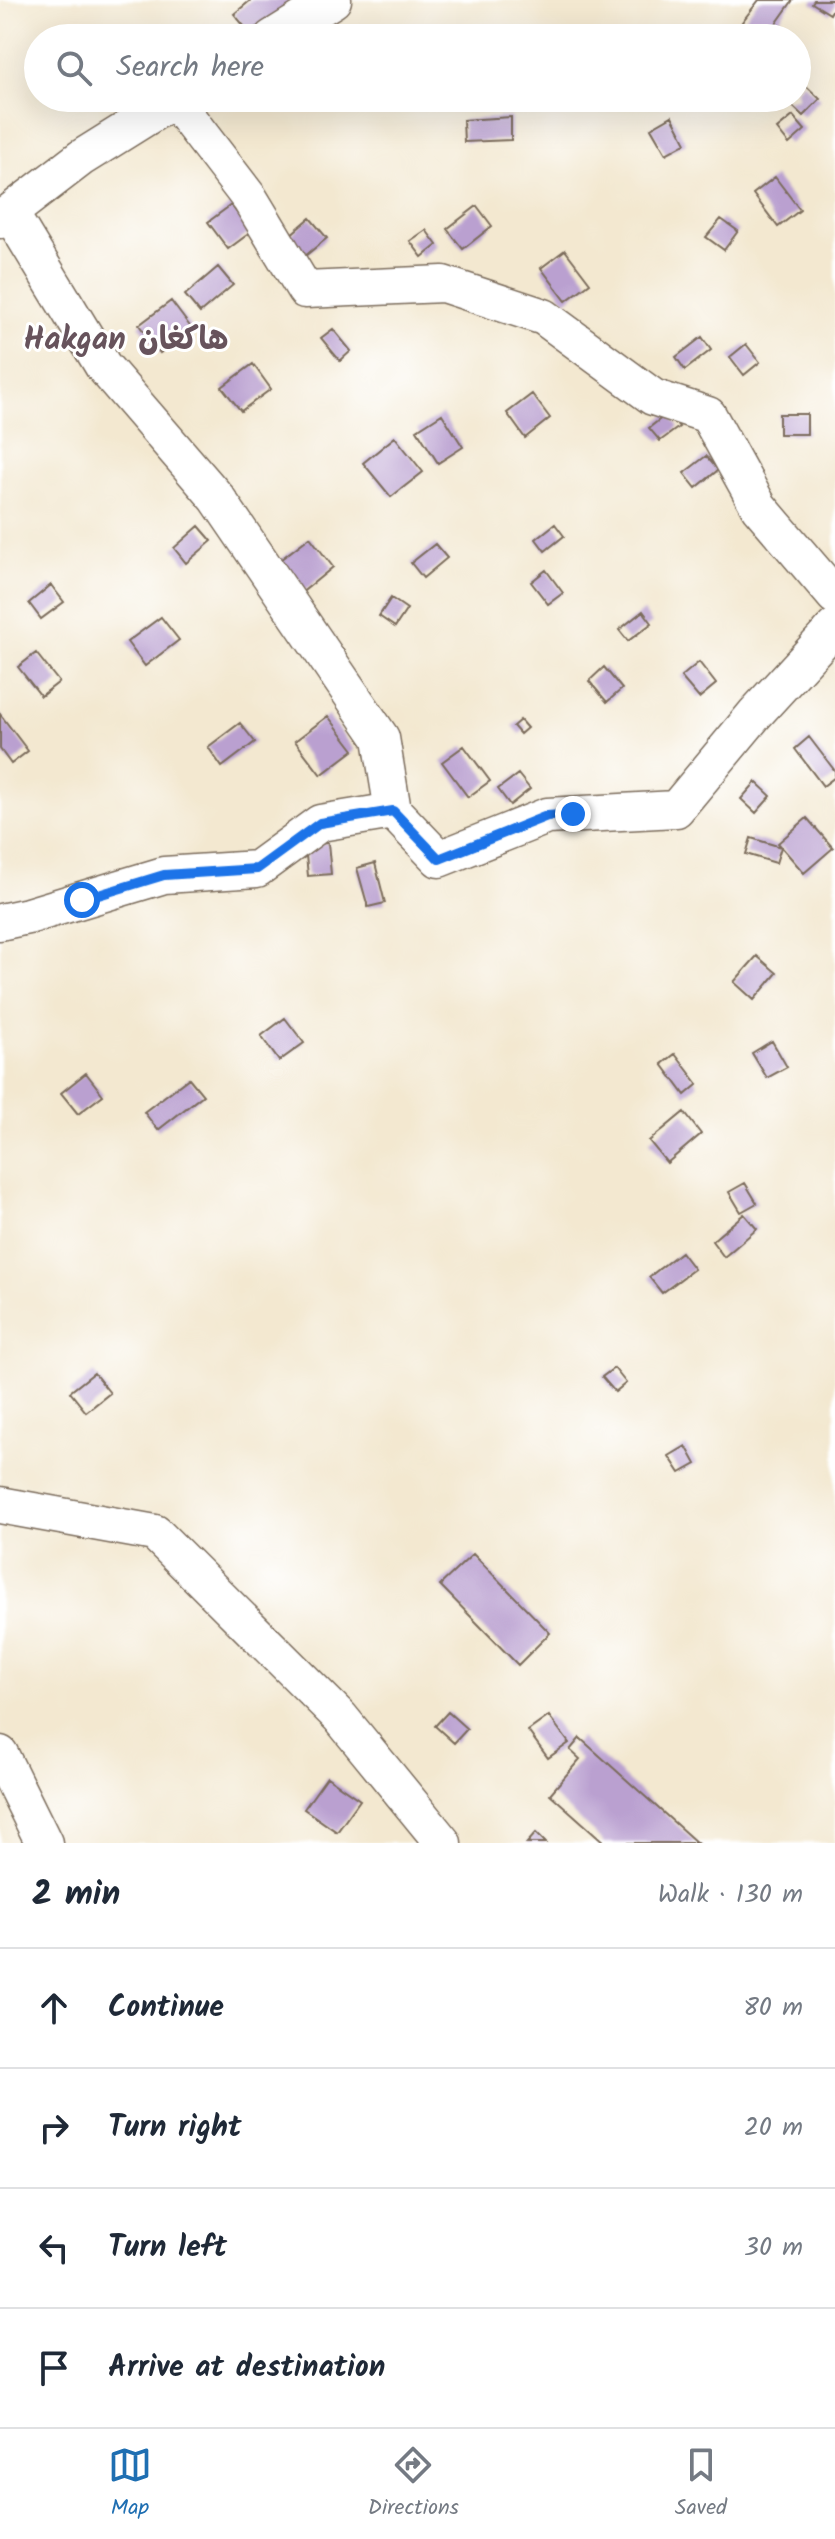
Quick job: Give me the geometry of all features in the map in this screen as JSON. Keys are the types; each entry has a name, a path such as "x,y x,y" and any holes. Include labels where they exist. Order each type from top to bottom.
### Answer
{"street":[{"path":"294,24 333,0"},
{"path":"154,112 81,158 5,216 103,366 217,498 381,738 393,811 439,859 547,816 676,809 755,714 835,627"},
{"path":"185,112 250,199 305,290 443,284 544,317 653,397 708,415 759,507 835,596"},
{"path":"0,922 164,875 257,869 320,823 393,811"},
{"path":"0,1505 155,1533 340,1717 443,1843"},
{"path":"0,1754 44,1843"}],"building":[{"path":"251,0 297,0 303,7 282,24 242,24 234,14"},
{"path":"759,0 793,0 776,24 742,22"},
{"path":"814,0 835,0 835,5 830,14 812,3"},
{"path":"811,91 820,99 811,108"},
{"path":"672,116 686,143 666,154 651,128"},
{"path":"793,116 805,130 789,144 777,129"},
{"path":"511,117 511,140 464,142 463,120"},
{"path":"775,177 800,210 778,227 753,194"},
{"path":"231,205 251,232 228,249 208,222"},
{"path":"477,206 492,226 463,249 447,229"},
{"path":"310,218 327,238 305,256 289,236"},
{"path":"721,219 738,231 724,250 706,237"},
{"path":"426,230 437,245 422,257 410,241"},
{"path":"565,250 590,283 566,301 541,268"},
{"path":"218,267 233,285 200,313 185,295"},
{"path":"171,301 192,329 160,353 139,325"},
{"path":"333,329 351,351 340,361 321,338"},
{"path":"702,337 711,350 685,370 676,357"},
{"path":"746,344 760,362 744,375 730,357"},
{"path":"253,364 271,389 241,411 222,387"},
{"path":"532,394 550,418 525,438 507,413"},
{"path":"668,413 679,427 660,441 649,428"},
{"path":"442,414 463,447 438,463 417,430"},
{"path":"779,414 807,414 807,434 779,434"},
{"path":"395,437 423,472 391,497 363,463"},
{"path":"706,456 718,470 696,488 684,473"},
{"path":"555,524 564,536 545,551 536,539"},
{"path":"199,526 212,541 186,563 174,548"},
{"path":"310,537 333,567 300,594 276,563"},
{"path":"435,544 447,558 423,578 411,563"},
{"path":"546,570 563,593 548,604 531,582"},
{"path":"51,585 64,602 41,619 29,603"},
{"path":"391,598 407,609 395,627 379,616"},
{"path":"643,611 652,623 628,641 619,630"},
{"path":"161,617 179,640 145,666 127,642"},
{"path":"36,653 59,682 41,696 18,667"},
{"path":"699,662 716,684 699,698 681,677"},
{"path":"604,667 622,689 607,702 589,681"},
{"path":"0,714 28,751 11,764 0,749"},
{"path":"328,716 354,750 321,775 295,741"},
{"path":"520,720 527,728 520,734 513,726"},
{"path":"240,723 255,742 222,767 208,747"},
{"path":"809,737 835,771 835,777 823,786 795,749"},
{"path":"464,746 490,781 468,797 442,762"},
{"path":"518,774 530,789 510,805 498,789"},
{"path":"756,782 771,796 756,813 741,799"},
{"path":"807,818 833,848 804,873 778,843"},
{"path":"751,838 781,847 776,863 746,854"},
{"path":"328,843 331,874 308,876 305,845"},
{"path":"375,863 385,903 368,907 357,868"},
{"path":"757,956 777,973 754,1000 734,982"},
{"path":"285,1018 304,1043 279,1061 261,1036"},
{"path":"772,1041 787,1067 767,1078 752,1053"},
{"path":"675,1054 698,1084 685,1095 662,1064"},
{"path":"86,1073 103,1095 78,1114 61,1093"},
{"path":"189,1078 203,1095 158,1130 144,1112"},
{"path":"684,1112 701,1134 667,1163 649,1141"},
{"path":"745,1183 757,1203 741,1212 729,1192"},
{"path":"744,1214 757,1229 724,1257 712,1241"},
{"path":"681,1252 694,1269 662,1293 649,1277"},
{"path":"614,1368 626,1383 615,1392 602,1377"},
{"path":"94,1373 110,1393 86,1412 70,1392"},
{"path":"686,1446 696,1464 680,1473 669,1456"},
{"path":"473,1554 550,1633 518,1665 440,1585"},
{"path":"448,1712 467,1729 454,1743 435,1726"},
{"path":"549,1716 569,1743 548,1758 528,1731"},
{"path":"580,1738 697,1843 605,1843 550,1794 580,1759 570,1750"},
{"path":"327,1777 360,1800 337,1832 304,1809"},
{"path":"536,1833 546,1843 527,1843"}],"district":[{"name":"Hakgan هاكغان","path":"126,340"}],"route":[{"path":"82,900 164,875 257,869 320,823 393,811 439,859 547,816 573,814"}]}
